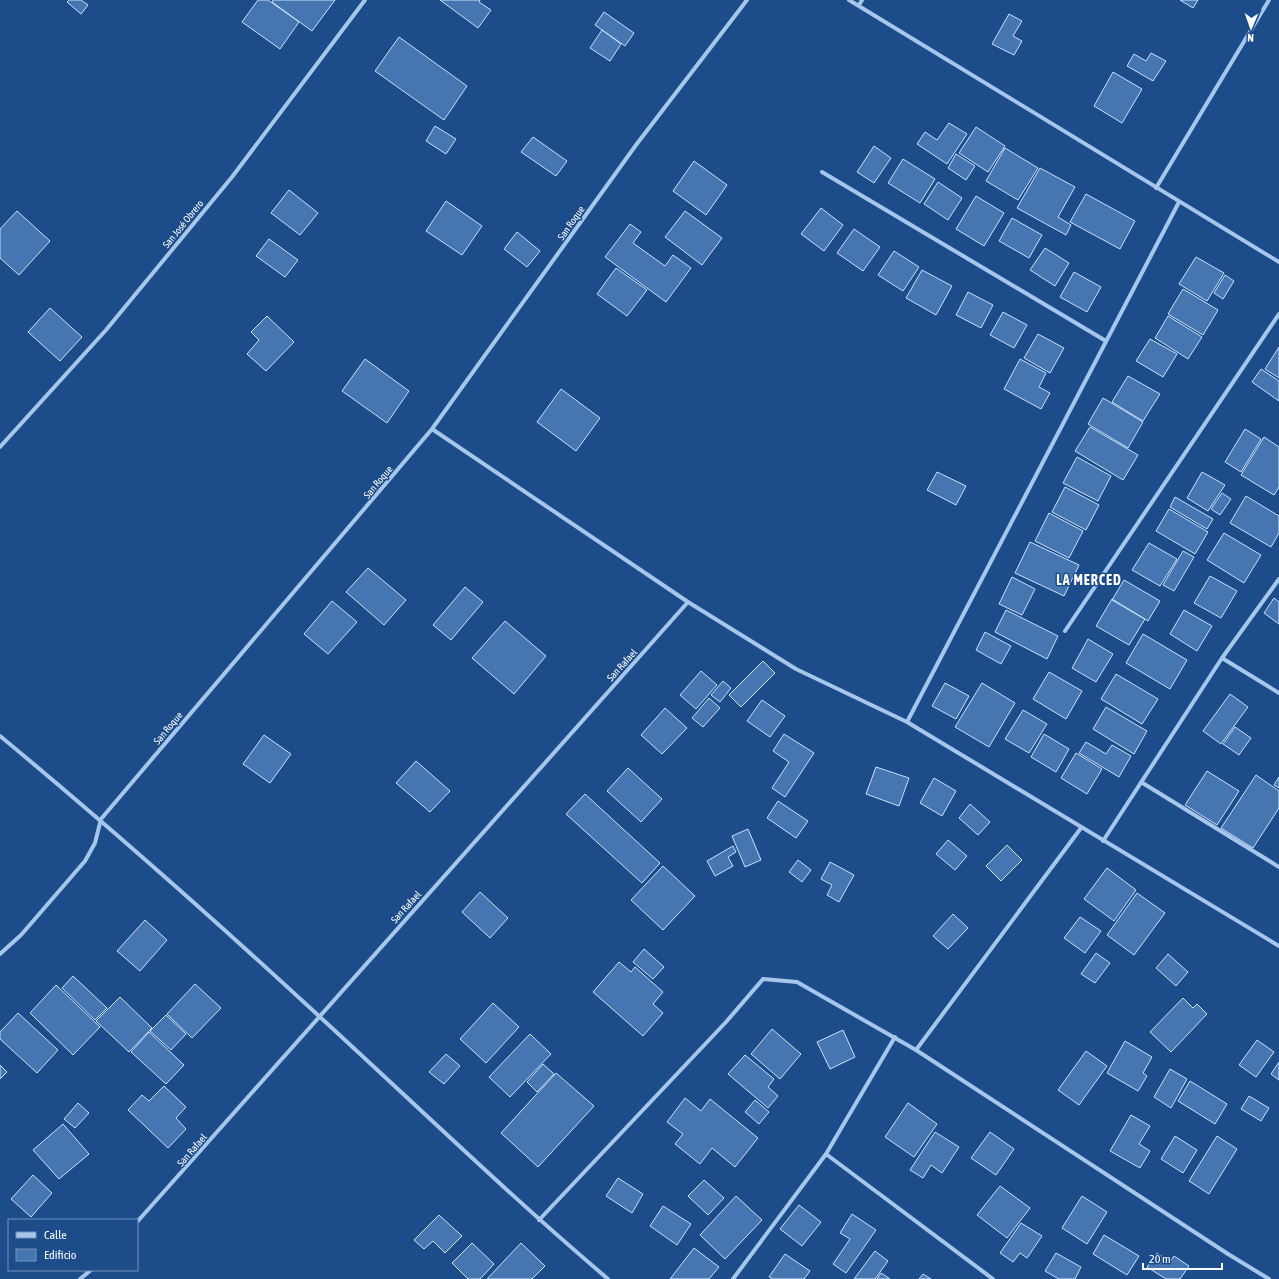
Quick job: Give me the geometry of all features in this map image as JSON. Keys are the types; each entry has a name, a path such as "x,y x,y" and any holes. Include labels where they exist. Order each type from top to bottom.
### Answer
{"street":[{"name":"San José Obrero","path":"0,447 106,330 222,190 365,0"},
{"name":"San Roque","path":"0,954 21,935 84,861 95,843 101,819 432,430 636,145 747,0"},
{"path":"849,0 1279,262"},
{"path":"859,5 862,0"},
{"path":"1156,188 1269,0"},
{"path":"822,172 1106,341"},
{"path":"907,722 1179,202"},
{"path":"1065,631 1279,314"},
{"path":"432,430 688,602 796,669 907,722 1279,946"},
{"path":"1103,841 1222,658 1279,579"},
{"name":"San Rafael","path":"138,1221 688,602"},
{"path":"1222,658 1279,693"},
{"path":"0,736 101,819 320,1016 539,1220 608,1279"},
{"path":"1141,782 1279,867"},
{"path":"916,1050 1081,828"},
{"path":"539,1220 726,1022 763,979 797,982 895,1037 1228,1254 1269,1279"},
{"path":"733,1279 826,1154 895,1037"},
{"path":"826,1154 993,1279"},
{"path":"80,1279 90,1271"}],"building":[{"path":"69,0 81,0 88,5 81,14 67,2"},
{"path":"258,0 268,0 299,22 280,49 242,22"},
{"path":"273,0 335,0 312,31 272,2"},
{"path":"440,0 480,0 479,2 491,10 478,28"},
{"path":"1180,0 1198,0 1193,8"},
{"path":"604,12 634,33 625,46 595,25"},
{"path":"1009,14 1022,21 1013,36 1022,41 1014,55 992,44"},
{"path":"602,30 621,44 610,61 590,48"},
{"path":"399,37 467,86 444,120 375,71"},
{"path":"1151,53 1166,61 1153,81 1127,66 1134,54 1146,61"},
{"path":"1113,72 1142,89 1122,123 1094,106"},
{"path":"949,123 967,134 947,164 917,144 925,132 937,140"},
{"path":"435,126 456,139 446,154 426,141"},
{"path":"976,127 1005,146 988,172 959,153"},
{"path":"533,137 567,161 556,176 521,152"},
{"path":"874,146 891,158 874,183 857,172"},
{"path":"1005,148 1038,168 1018,200 986,181"},
{"path":"956,154 975,166 966,180 948,168"},
{"path":"903,159 935,179 920,203 888,183"},
{"path":"694,161 727,185 706,215 673,191"},
{"path":"1040,168 1075,187 1058,217 1071,225 1066,235 1017,208"},
{"path":"938,182 962,198 948,220 924,204"},
{"path":"289,190 318,213 300,235 271,213"},
{"path":"1086,194 1135,221 1120,249 1070,222"},
{"path":"976,196 1004,213 984,246 956,229"},
{"path":"446,201 482,226 462,255 426,231"},
{"path":"821,208 843,225 824,251 801,234"},
{"path":"17,211 50,241 19,275 0,258 0,229"},
{"path":"685,211 722,238 702,265 665,237"},
{"path":"1012,218 1042,235 1029,258 999,241"},
{"path":"630,224 641,232 633,243 665,266 673,255 691,268 666,302 605,257"},
{"path":"854,229 880,247 863,271 837,253"},
{"path":"517,232 540,251 527,267 504,249"},
{"path":"269,239 298,260 285,277 256,256"},
{"path":"1045,248 1069,263 1055,286 1030,270"},
{"path":"894,251 919,267 903,291 878,275"},
{"path":"1196,257 1224,273 1207,301 1179,284"},
{"path":"616,268 647,290 627,316 597,294"},
{"path":"922,270 952,286 936,315 906,298"},
{"path":"1074,272 1101,287 1087,312 1060,297"},
{"path":"1225,275 1234,281 1223,299 1214,293"},
{"path":"1183,289 1218,310 1203,335 1168,314"},
{"path":"968,292 993,305 981,328 956,315"},
{"path":"50,308 82,337 60,361 28,332"},
{"path":"1003,312 1027,325 1014,348 990,335"},
{"path":"267,316 294,342 266,371 247,354 259,340 251,332"},
{"path":"1168,316 1202,337 1188,359 1155,338"},
{"path":"1038,334 1064,348 1050,373 1024,358"},
{"path":"1150,339 1177,354 1163,377 1136,361"},
{"path":"1279,347 1279,378 1265,369"},
{"path":"365,359 409,391 387,423 342,391"},
{"path":"1020,359 1046,373 1039,387 1050,393 1041,409 1004,389"},
{"path":"1261,369 1279,381 1279,401 1252,382"},
{"path":"1128,376 1160,394 1143,421 1112,402"},
{"path":"561,389 600,418 576,451 537,422"},
{"path":"1103,398 1143,422 1128,448 1088,424"},
{"path":"1090,427 1138,455 1123,480 1075,451"},
{"path":"1245,429 1261,439 1241,472 1225,462"},
{"path":"1264,437 1279,447 1279,487 1274,495 1241,475"},
{"path":"1077,457 1111,476 1098,501 1063,483"},
{"path":"937,472 966,486 956,505 927,490"},
{"path":"1202,472 1225,485 1208,511 1187,498"},
{"path":"1065,487 1099,505 1086,530 1052,512"},
{"path":"1222,493 1231,499 1220,515 1211,509"},
{"path":"1246,496 1279,516 1279,533 1271,547 1230,523"},
{"path":"1175,497 1213,519 1207,529 1170,507"},
{"path":"1169,509 1208,532 1195,554 1156,531"},
{"path":"1049,513 1083,531 1069,558 1035,541"},
{"path":"1224,533 1261,555 1244,583 1207,560"},
{"path":"1030,542 1079,565 1064,596 1015,573"},
{"path":"1149,543 1177,559 1160,586 1132,570"},
{"path":"1183,551 1194,557 1174,591 1163,585"},
{"path":"368,568 406,600 384,625 346,592"},
{"path":"1210,576 1237,591 1221,618 1194,603"},
{"path":"1012,577 1035,589 1022,615 999,604"},
{"path":"1124,580 1160,601 1148,621 1112,600"},
{"path":"465,587 483,602 451,640 433,625"},
{"path":"1274,598 1279,602 1279,624 1264,613"},
{"path":"1112,599 1145,619 1129,645 1096,626"},
{"path":"332,601 357,622 328,654 304,634"},
{"path":"1006,610 1058,636 1047,659 995,632"},
{"path":"1184,610 1212,626 1197,651 1170,634"},
{"path":"505,621 546,656 514,694 472,658"},
{"path":"985,632 1011,646 1001,664 976,650"},
{"path":"1143,634 1187,660 1170,689 1126,663"},
{"path":"1088,639 1113,654 1096,682 1072,668"},
{"path":"763,661 775,673 741,707 729,695"},
{"path":"701,671 717,685 696,709 680,695"},
{"path":"1049,672 1082,691 1066,719 1033,699"},
{"path":"1116,674 1158,699 1142,724 1101,699"},
{"path":"723,681 731,688 720,702 711,695"},
{"path":"945,683 969,696 956,719 932,706"},
{"path":"982,683 1015,703 989,747 955,727"},
{"path":"1230,694 1248,707 1221,744 1203,731"},
{"path":"709,698 720,708 703,727 692,718"},
{"path":"762,700 785,716 770,737 747,721"},
{"path":"1106,707 1147,731 1134,754 1093,729"},
{"path":"665,708 687,728 662,754 641,735"},
{"path":"1023,710 1047,724 1029,753 1005,739"},
{"path":"1235,727 1251,738 1239,755 1223,744"},
{"path":"784,734 814,753 785,797 772,788 789,762 773,751"},
{"path":"1044,734 1069,749 1056,772 1031,757"},
{"path":"264,735 291,754 270,783 243,764"},
{"path":"1086,742 1106,754 1112,745 1131,756 1119,777 1079,753"},
{"path":"1076,753 1102,769 1087,794 1061,778"},
{"path":"416,761 450,791 430,812 396,783"},
{"path":"876,767 909,778 899,806 866,794"},
{"path":"628,768 662,799 641,822 607,791"},
{"path":"1207,771 1239,791 1217,825 1185,805"},
{"path":"1256,775 1279,791 1279,808 1253,848 1221,828"},
{"path":"1279,777 1279,788 1274,785"},
{"path":"934,778 956,791 942,816 920,803"},
{"path":"585,794 660,863 642,883 566,814"},
{"path":"778,801 808,821 796,838 767,818"},
{"path":"970,804 990,822 978,835 959,818"},
{"path":"748,829 761,860 745,867 732,836"},
{"path":"948,840 967,856 955,870 936,854"},
{"path":"1007,845 1022,860 1001,881 986,866"},
{"path":"733,846 736,852 728,857 733,866 715,876 707,861"},
{"path":"798,860 811,870 802,882 789,872"},
{"path":"830,862 854,875 839,902 827,895 832,885 821,879"},
{"path":"663,866 695,896 663,930 631,900"},
{"path":"1107,868 1136,890 1114,921 1084,899"},
{"path":"480,892 508,918 490,938 462,912"},
{"path":"1137,893 1165,913 1134,955 1107,935"},
{"path":"953,914 968,928 948,949 933,936"},
{"path":"1080,917 1101,931 1085,953 1064,938"},
{"path":"145,920 167,940 140,971 117,951"},
{"path":"644,949 664,967 653,979 633,962"},
{"path":"1096,953 1110,963 1095,983 1081,974"},
{"path":"1168,954 1188,972 1176,986 1156,968"},
{"path":"619,962 631,972 635,967 663,992 653,1004 663,1013 643,1036 593,992"},
{"path":"73,976 107,1008 95,1020 62,988"},
{"path":"195,984 221,1008 192,1038 167,1014"},
{"path":"56,985 100,1027 73,1055 30,1013"},
{"path":"120,997 152,1028 129,1052 96,1021"},
{"path":"1183,998 1193,1008 1197,1004 1207,1014 1171,1052 1150,1032"},
{"path":"493,1003 519,1027 486,1063 460,1039"},
{"path":"18,1013 58,1050 37,1073 0,1039 0,1032"},
{"path":"166,1015 186,1034 171,1050 150,1031"},
{"path":"772,1029 801,1054 780,1079 751,1054"},
{"path":"843,1030 855,1057 830,1069 817,1042"},
{"path":"149,1032 184,1065 166,1084 131,1052"},
{"path":"530,1034 551,1054 510,1097 489,1077"},
{"path":"1257,1040 1274,1052 1256,1077 1239,1065"},
{"path":"1125,1041 1152,1057 1143,1073 1147,1076 1138,1091 1107,1073"},
{"path":"1086,1051 1107,1066 1079,1105 1058,1090"},
{"path":"446,1054 460,1066 444,1084 429,1072"},
{"path":"745,1055 774,1079 768,1087 778,1096 768,1108 728,1074"},
{"path":"1279,1062 1279,1080 1271,1074"},
{"path":"543,1064 554,1074 537,1092 527,1082"},
{"path":"0,1065 7,1072 0,1079"},
{"path":"1170,1069 1187,1079 1171,1108 1154,1097"},
{"path":"556,1073 594,1106 538,1167 501,1133"},
{"path":"1190,1081 1227,1104 1215,1124 1178,1101"},
{"path":"164,1086 186,1107 176,1118 186,1129 168,1148 128,1110 142,1095 149,1101"},
{"path":"1249,1096 1269,1108 1261,1121 1241,1109"},
{"path":"685,1098 701,1111 710,1099 758,1138 735,1167 712,1148 700,1164 675,1144 683,1134 667,1122"},
{"path":"755,1100 769,1112 759,1124 745,1112"},
{"path":"78,1103 89,1113 75,1128 64,1119"},
{"path":"908,1103 937,1124 914,1157 885,1137"},
{"path":"1131,1115 1150,1126 1139,1144 1150,1151 1140,1168 1110,1151"},
{"path":"63,1124 89,1154 59,1179 33,1150"},
{"path":"935,1132 959,1147 942,1173 931,1165 923,1178 910,1170"},
{"path":"990,1132 1014,1149 996,1175 971,1158"},
{"path":"1175,1136 1197,1150 1183,1173 1161,1159"},
{"path":"1217,1136 1237,1149 1209,1194 1189,1181"},
{"path":"33,1175 52,1193 31,1217 11,1199"},
{"path":"618,1178 643,1194 632,1213 606,1196"},
{"path":"704,1180 724,1198 708,1215 688,1196"},
{"path":"1000,1186 1030,1208 1007,1238 977,1215"},
{"path":"736,1196 762,1220 725,1259 700,1235"},
{"path":"1082,1196 1107,1212 1087,1244 1062,1228"},
{"path":"799,1205 821,1222 802,1246 780,1229"},
{"path":"663,1206 691,1224 677,1245 650,1226"},
{"path":"852,1214 876,1230 846,1273 833,1264 850,1239 840,1233"},
{"path":"439,1215 462,1236 445,1253 433,1241 424,1249 414,1240"},
{"path":"1021,1223 1042,1236 1027,1258 1020,1253 1013,1262 1000,1253"},
{"path":"1104,1235 1139,1256 1127,1275 1093,1254"},
{"path":"472,1243 494,1264 480,1279 468,1279 452,1263"},
{"path":"521,1243 545,1266 532,1279 487,1279"},
{"path":"694,1248 719,1267 709,1279 670,1279"},
{"path":"875,1251 888,1261 875,1279 854,1279"},
{"path":"1056,1253 1081,1267 1075,1279 1059,1279 1045,1271"},
{"path":"1157,1253 1170,1262 1174,1256 1189,1266 1180,1279 1166,1279 1147,1267"},
{"path":"785,1254 810,1271 804,1279 773,1279 769,1277"},
{"path":"881,1273 890,1279 877,1279"},
{"path":"923,1274 931,1279 919,1279"}],"district":[{"name":"LA MERCED","path":"1089,580"}]}
